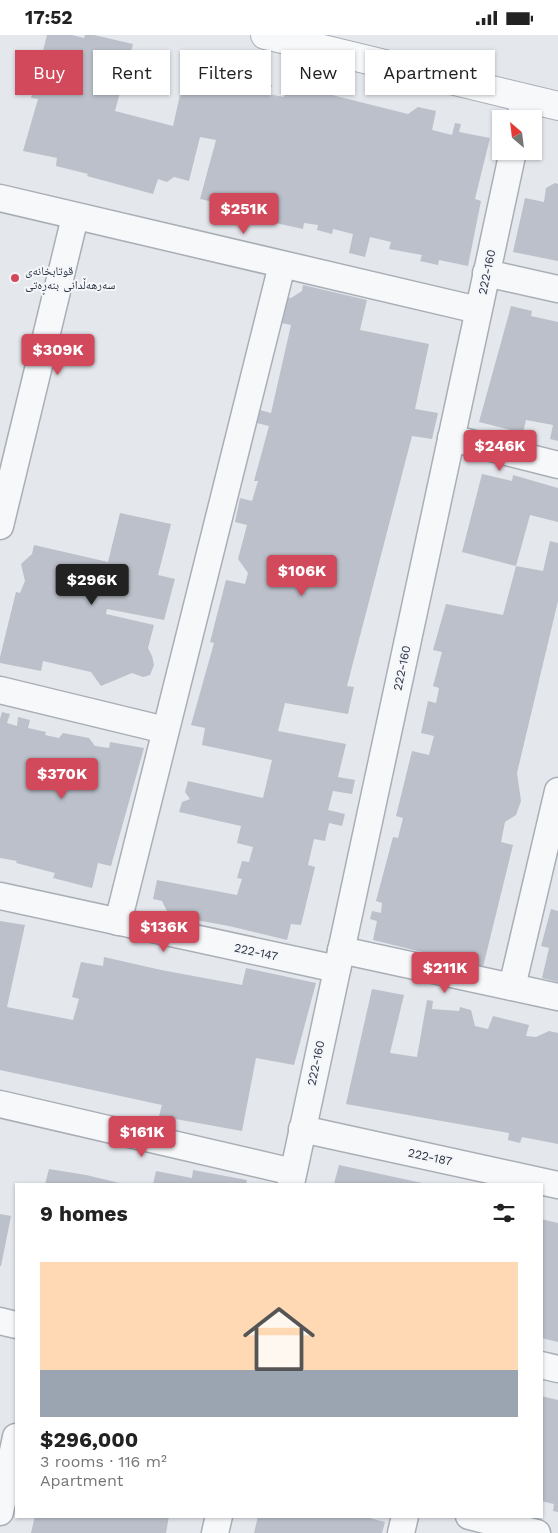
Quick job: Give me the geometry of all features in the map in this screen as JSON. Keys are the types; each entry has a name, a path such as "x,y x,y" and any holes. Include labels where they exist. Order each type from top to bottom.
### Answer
{"street":[{"path":"265,35 522,108 558,106"},
{"name":"222-160","path":"292,1178 511,160"},
{"path":"0,198 478,310"},
{"path":"0,526 7,471 76,217"},
{"path":"118,922 282,265"},
{"path":"486,273 558,289"},
{"path":"451,438 558,465"},
{"path":"0,690 165,730"},
{"path":"512,987 558,791"},
{"name":"222-147","path":"0,897 118,922 339,960 512,987 558,997"},
{"path":"0,1104 292,1178"},
{"name":"222-187","path":"302,1129 480,1176 541,1183"},
{"name":"222-187","path":"543,1183 558,1185"},
{"path":"0,1321 15,1325"},
{"path":"543,1365 558,1369"},
{"path":"0,1512 15,1442"},
{"path":"215,1533 219,1518"},
{"path":"401,1533 405,1518"},
{"path":"477,1518 536,1533"}],"building":[{"path":"47,35 72,35 84,38 85,35 94,35 133,44 131,50 93,50 93,95 119,95 115,111 173,126 180,95 271,94 284,97 285,95 332,95 408,114 418,107 436,111 432,130 452,135 455,123 461,124 459,132 490,138 475,199 481,201 468,266 439,260 438,265 420,261 422,255 389,249 391,242 370,237 365,257 349,253 353,234 333,229 332,234 317,230 318,225 304,223 303,229 253,218 255,211 200,199 216,140 200,137 189,181 174,177 167,182 158,179 153,194 56,166 57,158 23,151 38,99 31,98 32,95 83,95 83,50 43,50"},
{"path":"555,183 558,184 558,261 513,252 525,198 544,202 546,188"},
{"path":"303,285 367,300 360,330 429,344 415,409 438,413 432,439 412,436 347,686 354,687 348,714 285,703 278,731 346,744 338,777 355,780 352,794 333,791 328,810 345,814 342,826 329,823 325,841 314,839 308,865 315,867 301,925 291,924 287,940 229,926 169,915 162,901 153,899 157,880 237,895 242,879 237,878 242,861 249,862 253,847 237,843 241,826 179,812 182,802 190,799 185,792 188,781 263,798 272,760 202,745 205,728 191,725 214,643 210,642 226,580 245,584 248,573 238,559 247,525 235,522 240,498 252,501 258,481 254,481 269,426 257,423 260,410 271,413 291,325 277,322 285,297 291,298 302,291"},
{"path":"511,306 532,311 531,316 558,322 558,441 550,439 553,425 526,420 523,433 479,422"},
{"path":"482,474 512,481 513,475 558,488 558,522 530,515 516,566 462,552"},
{"path":"120,513 171,524 158,575 175,579 164,620 107,609 106,614 154,625 148,648 154,665 150,675 143,677 132,673 101,686 91,672 43,661 41,671 0,663 16,592 20,593 25,581 21,564 32,554 34,545 108,562"},
{"path":"550,541 558,543 558,601 517,773 521,801 516,815 505,822 501,842 513,845 483,967 373,940 377,921 370,919 372,911 381,913 382,903 376,901 393,837 398,838 403,818 396,816 412,751 429,755 434,736 421,733 428,701 436,703 439,688 433,686 442,652 433,650 446,604 503,615 516,566 543,571"},
{"path":"2,712 10,714 7,723 17,726 18,717 30,720 28,728 46,732 45,735 59,738 63,733 89,738 95,746 109,748 110,742 144,748 111,866 98,863 92,888 53,878 55,873 16,863 17,861 0,858 0,719"},
{"path":"551,909 558,911 558,982 542,978 549,948 541,946"},
{"path":"0,921 25,925 7,1007 73,1020 79,999 72,997 81,962 103,966 104,957 242,985 246,968 316,983 294,1065 256,1058 242,1131 159,1116 162,1105 0,1070"},
{"path":"372,989 404,995 390,1053 417,1057 427,1000 433,1001 432,1009 459,1011 460,1007 471,1010 475,1026 488,1029 493,1016 529,1025 526,1036 536,1037 549,1031 558,1033 558,1144 522,1137 520,1143 508,1140 509,1133 346,1104"},
{"path":"339,1165 422,1183 334,1183"},
{"path":"49,1169 120,1183 45,1183"},
{"path":"193,1170 247,1180 246,1183 153,1183 156,1171 192,1178"},
{"path":"0,1214 11,1216 1,1266 0,1266"},
{"path":"543,1219 558,1223 558,1342 543,1338"},
{"path":"543,1396 558,1400 558,1512 553,1511 554,1504 543,1501"},
{"path":"35,1518 169,1518 166,1533 31,1533"},
{"path":"258,1518 370,1518 385,1522 382,1533 254,1533"}],"place":[{"name":"قوتابخانەی سەرهەڵدانی بنەڕەتی","path":"15,278"}]}
